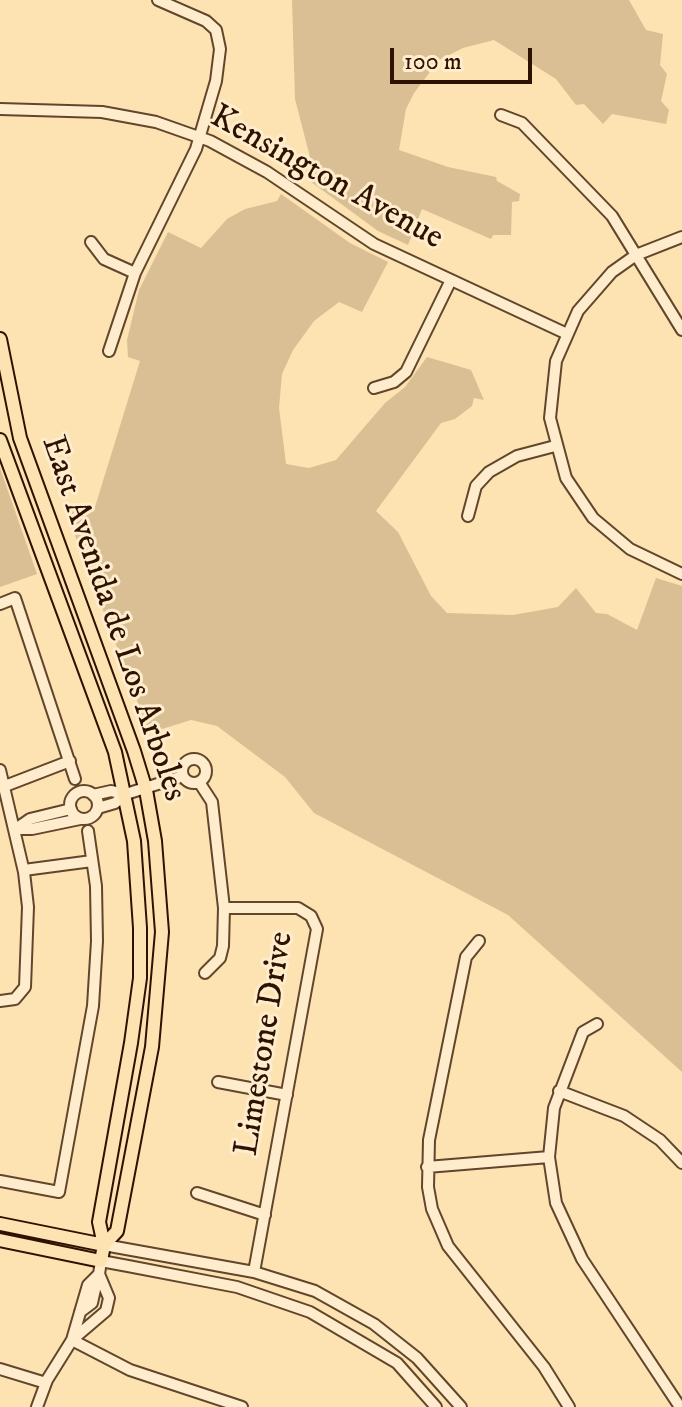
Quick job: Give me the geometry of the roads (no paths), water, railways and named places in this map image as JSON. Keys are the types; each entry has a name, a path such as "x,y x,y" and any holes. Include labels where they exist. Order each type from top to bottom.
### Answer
{"main road":[{"name":"East Avenida de Los Arboles","path":"0,339 20,438 146,790 160,885 160,982 152,1047 117,1231 104,1245"},
{"name":"East Avenida de Los Arboles","path":"0,440 115,752 126,794 139,885 140,978 99,1222 104,1245 100,1268"},
{"path":"0,1224 104,1245"},
{"path":"0,1240 100,1268"}],"street":[{"path":"109,351 135,273 175,196 212,100 220,38 206,21 158,0"},
{"name":"Kensington Avenue","path":"0,109 102,112 156,122 200,137 267,172 374,244 565,333"},
{"path":"501,115 522,123 612,216 682,330"},
{"path":"682,237 636,255 594,290 565,333 550,389 555,446 566,478 599,524 630,549 682,574"},
{"path":"91,242 104,259 135,273"},
{"path":"374,388 394,382 406,372 451,280"},
{"path":"468,516 476,486 489,472 517,456 555,446"},
{"path":"0,604 15,598 75,779"},
{"path":"202,778 188,782 183,776 184,765 194,759 204,765 202,778 212,802 224,908 220,958 205,973"},
{"path":"5,786 70,761"},
{"path":"0,770 24,870 28,907 25,987 15,999 0,1001"},
{"path":"80,819 71,809 71,800 77,793 85,791 93,795 111,791 126,794 183,776"},
{"path":"15,829 91,818 98,808 115,803 126,794"},
{"path":"93,795 98,808"},
{"path":"15,829 30,819 71,809"},
{"path":"0,1181 59,1192 93,1006 97,941 88,831"},
{"path":"24,870 92,861"},
{"name":"Limestone Drive","path":"224,908 298,908 315,922 318,937 254,1272"},
{"path":"479,941 466,957 427,1167 432,1209 448,1246 544,1367 569,1407"},
{"path":"597,1024 583,1032 559,1091 549,1157 556,1203 573,1243 680,1407"},
{"path":"218,1082 287,1095"},
{"path":"559,1091 624,1116 660,1140 682,1163"},
{"path":"427,1167 549,1157"},
{"path":"197,1193 265,1215"},
{"path":"104,1245 254,1272 315,1291 374,1324 417,1358 461,1407"},
{"path":"100,1268 237,1287 310,1312 397,1363 436,1407"},
{"name":"East Avenida de Los Arboles","path":"37,1407 46,1383 72,1340 88,1285 100,1268"},
{"name":"East Avenida de Los Arboles","path":"72,1340 106,1311 109,1298 100,1268"},
{"path":"80,1312 96,1318"},
{"path":"72,1340 130,1370 242,1407"},
{"path":"0,1369 46,1383"}]}
